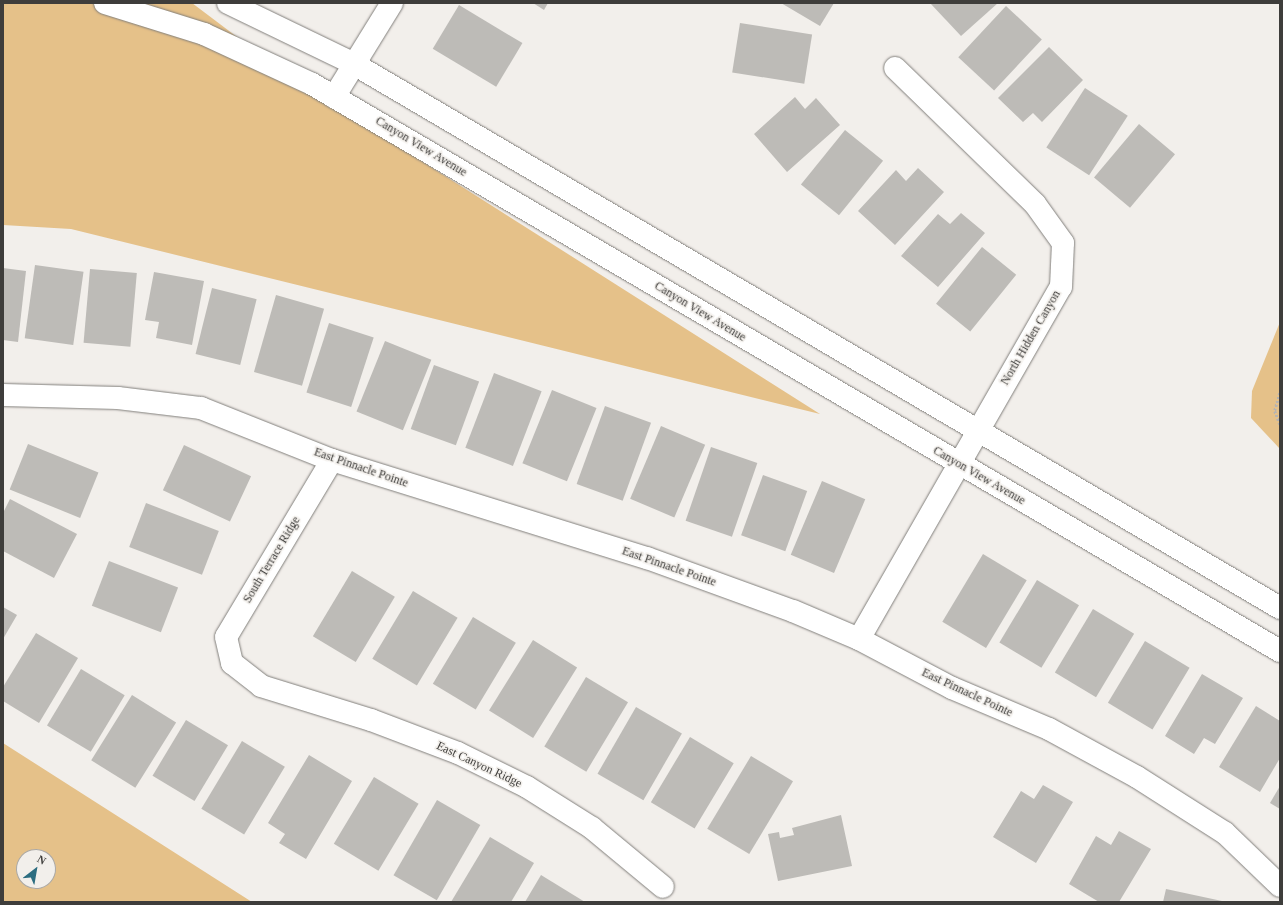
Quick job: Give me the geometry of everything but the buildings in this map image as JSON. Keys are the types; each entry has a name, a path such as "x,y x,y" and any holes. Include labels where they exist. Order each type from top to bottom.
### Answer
{"street":[{"name":"Canyon View Avenue","path":"105,3 204,34 277,66 334,97 1280,651"},
{"path":"228,3 354,64 1280,608"},
{"path":"334,97 392,3"},
{"name":"North Hidden Canyon","path":"859,639 1061,287 1063,243 1035,204 895,68"},
{"name":"East Pinnacle Pointe","path":"3,395 118,398 201,408 332,460 647,558 793,611 859,639 952,688 1049,729 1137,777 1225,833 1280,886"},
{"name":"South Terrace Ridge","path":"232,663 226,637 332,460"},
{"name":"East Canyon Ridge","path":"232,663 261,686 371,720 458,752 527,787 592,828 663,887"}],"path":[{"path":"1280,393 1275,411 1280,424"}],"shaded area":[{"path":"3,3 192,3 297,82 820,414 71,229 3,225"},
{"path":"1280,322 1280,449 1251,418 1252,391"},
{"path":"3,743 252,902 3,902"}]}
